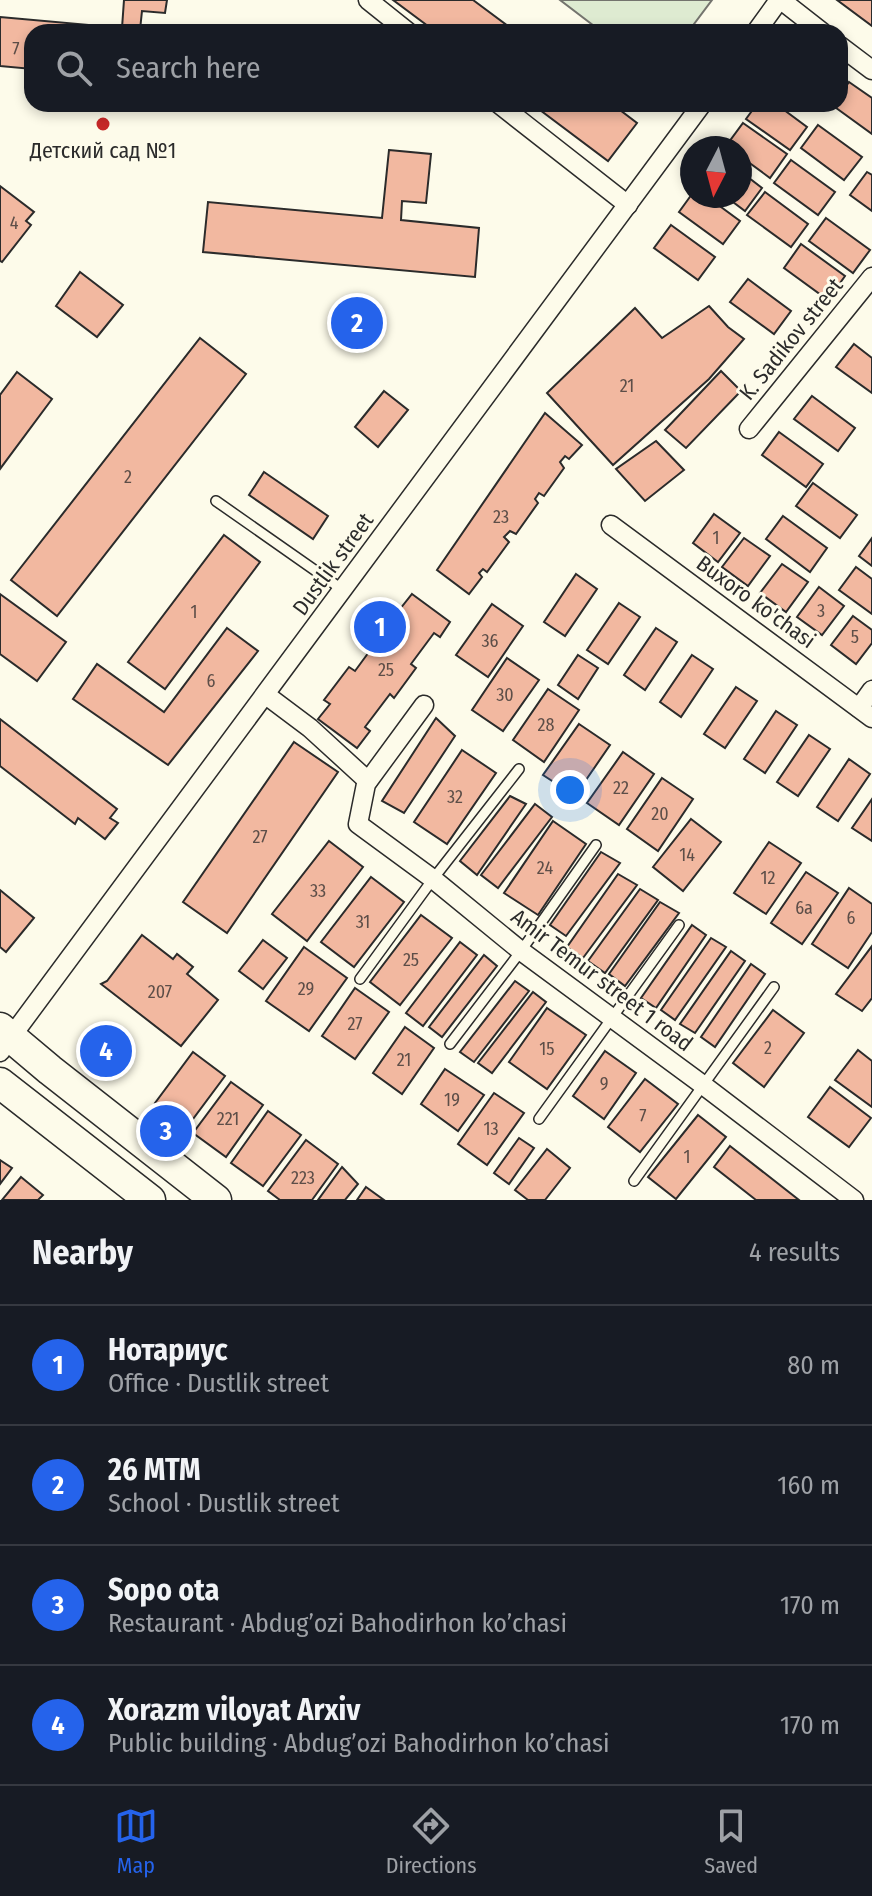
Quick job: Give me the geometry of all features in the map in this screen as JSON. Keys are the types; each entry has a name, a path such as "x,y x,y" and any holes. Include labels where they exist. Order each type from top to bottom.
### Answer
{"main road":[{"path":"4,1039 50,1070 216,1200"},
{"path":"0,1083 150,1200"}],"street":[{"path":"368,0 398,24"},
{"path":"762,24 780,0 812,24"},
{"path":"848,52 872,70"},
{"path":"509,112 628,205"},
{"name":"Dustlik street","path":"4,1039 51,982 266,695 696,112"},
{"name":"K. Sadikov street","path":"749,429 872,277"},
{"name":"Buxoro ko'chasi","path":"611,525 866,713"},
{"path":"866,713 872,690"},
{"path":"266,695 310,728 368,781"},
{"name":"Amir Temur street 1 road","path":"424,705 368,781 358,824 433,879 521,951 854,1200"}],"lane":[{"path":"216,501 343,590"},
{"path":"360,979 519,769"},
{"path":"450,1044 596,845"},
{"path":"539,1119 679,925"},
{"path":"634,1181 774,987"}],"green space":[{"path":"560,0 712,0 694,24 592,24"}],"building":[{"path":"124,0 167,0 165,13 142,11 141,24 122,24"},
{"path":"393,0 473,0 505,24 425,24"},
{"path":"837,0 872,0 872,26"},
{"path":"0,17 78,24 24,24 24,68 0,66"},
{"path":"848,83 872,98 872,134 842,112 848,112"},
{"path":"543,112 623,112 637,123 608,161"},
{"path":"751,112 787,112 807,127 790,150 746,119"},
{"path":"743,123 787,154 770,178 752,165 752,136 733,136"},
{"path":"818,125 862,157 844,180 801,148"},
{"path":"389,150 431,154 426,203 402,201 401,220 479,228 475,277 203,252 208,202 382,218"},
{"path":"791,160 835,192 818,215 774,183"},
{"path":"867,172 872,175 872,211 850,195"},
{"path":"752,180 762,188 752,202"},
{"path":"0,186 34,212 26,221 31,225 2,262 0,261"},
{"path":"765,192 808,224 791,247 747,215"},
{"path":"682,208 722,208 740,221 723,244 679,212"},
{"path":"826,218 870,250 853,273 809,241"},
{"path":"671,225 715,257 698,280 654,248"},
{"path":"801,244 845,276 828,300 784,268"},
{"path":"80,272 123,305 97,337 56,306"},
{"path":"748,279 791,311 774,334 730,302"},
{"path":"709,306 744,339 709,379 613,465 547,393 635,308 662,338"},
{"path":"200,338 246,374 57,616 11,580"},
{"path":"854,344 872,358 872,393 836,367"},
{"path":"721,371 741,391 686,448 665,430"},
{"path":"17,372 52,399 0,469 0,395"},
{"path":"384,391 408,410 378,447 355,427"},
{"path":"812,396 855,428 838,451 794,419"},
{"path":"545,413 582,445 569,459 565,456 560,462 564,468 544,496 539,493 535,499 538,503 516,534 510,531 504,537 509,542 487,572 483,569 479,573 482,577 469,594 437,570"},
{"path":"779,432 823,464 806,487 762,455"},
{"path":"656,441 684,470 645,501 616,469"},
{"path":"264,472 328,516 313,539 249,495"},
{"path":"813,483 857,515 840,538 796,506"},
{"path":"714,514 740,533 718,562 693,543"},
{"path":"783,516 827,548 810,572 766,539"},
{"path":"224,535 260,562 165,689 128,662"},
{"path":"744,538 770,556 748,586 722,567"},
{"path":"872,538 872,566 859,556"},
{"path":"782,564 808,582 786,612 760,593"},
{"path":"856,567 872,579 872,614 839,590"},
{"path":"576,574 597,589 565,636 544,622"},
{"path":"819,587 844,606 822,635 797,617"},
{"path":"0,594 66,642 37,681 0,654"},
{"path":"412,594 450,622 440,637 434,633 411,664 416,668 394,698 390,694 365,727 370,731 357,748 318,719 330,704 324,700 349,667 355,671 377,641 371,636 394,605 400,609"},
{"path":"619,603 640,617 608,664 587,650"},
{"path":"492,604 523,626 488,677 456,655"},
{"path":"853,616 872,630 872,643 856,664 831,645"},
{"path":"227,628 258,651 168,765 73,699 97,664 164,712"},
{"path":"656,628 677,642 645,690 624,675"},
{"path":"578,655 598,668 578,699 558,685"},
{"path":"692,655 713,669 681,717 660,702"},
{"path":"507,658 539,680 503,731 472,710"},
{"path":"736,687 757,701 725,748 704,734"},
{"path":"548,689 579,710 544,762 513,740"},
{"path":"776,711 797,725 765,773 744,759"},
{"path":"436,718 455,736 404,813 382,801"},
{"path":"0,719 117,809 110,818 118,823 105,839 78,818 75,824 0,766"},
{"path":"579,724 610,745 575,796 543,775"},
{"path":"809,735 830,749 798,796 777,782"},
{"path":"294,742 338,772 227,933 183,902"},
{"path":"462,750 496,773 447,844 414,822"},
{"path":"623,752 654,774 619,825 587,803"},
{"path":"849,759 870,774 838,821 817,807"},
{"path":"662,778 693,799 658,851 627,829"},
{"path":"510,796 526,804 477,875 460,861"},
{"path":"872,799 872,841 852,828"},
{"path":"535,804 552,817 498,888 481,875"},
{"path":"691,819 721,842 683,891 653,867"},
{"path":"553,821 586,844 538,915 504,893"},
{"path":"329,841 363,867 307,941 272,914"},
{"path":"769,842 801,863 766,914 734,893"},
{"path":"601,852 620,863 566,936 550,925"},
{"path":"806,872 838,893 802,944 771,923"},
{"path":"618,874 637,885 583,958 567,947"},
{"path":"371,877 404,902 354,967 321,942"},
{"path":"849,888 872,904 872,932 848,968 812,944"},
{"path":"640,889 658,900 605,973 588,961"},
{"path":"0,890 34,918 6,952 0,947"},
{"path":"660,902 679,913 625,986 609,974"},
{"path":"421,915 452,938 400,1005 370,982"},
{"path":"692,925 706,935 656,1008 641,998"},
{"path":"142,935 173,959 177,954 193,967 187,974 218,1000 181,1046 101,984 107,981"},
{"path":"711,938 726,947 675,1020 661,1010"},
{"path":"263,940 287,958 263,989 239,971"},
{"path":"460,942 477,955 423,1026 406,1013"},
{"path":"872,946 872,998 862,1011 836,994"},
{"path":"304,947 347,978 309,1031 266,1001"},
{"path":"731,951 745,961 695,1033 680,1024"},
{"path":"484,955 497,966 442,1037 429,1027"},
{"path":"751,964 765,974 715,1047 701,1037"},
{"path":"515,981 529,991 474,1062 460,1052"},
{"path":"355,988 389,1012 355,1059 322,1036"},
{"path":"533,992 546,1002 492,1073 478,1063"},
{"path":"547,1008 586,1035 547,1089 509,1062"},
{"path":"773,1010 804,1033 764,1087 733,1063"},
{"path":"405,1027 434,1048 402,1094 373,1073"},
{"path":"858,1050 872,1061 872,1107 835,1080"},
{"path":"605,1051 636,1073 604,1119 573,1096"},
{"path":"193,1052 225,1076 187,1127 155,1103"},
{"path":"445,1069 484,1095 458,1131 421,1104"},
{"path":"645,1079 678,1104 640,1152 608,1127"},
{"path":"231,1082 263,1105 226,1157 193,1133"},
{"path":"830,1087 871,1118 849,1147 808,1117"},
{"path":"494,1093 524,1113 487,1165 458,1144"},
{"path":"268,1111 301,1135 263,1186 231,1163"},
{"path":"698,1115 726,1137 676,1199 648,1177"},
{"path":"519,1138 534,1148 509,1184 494,1173"},
{"path":"306,1140 338,1164 312,1200 280,1200 268,1191"},
{"path":"730,1146 799,1200 756,1200 714,1167"},
{"path":"547,1149 570,1168 545,1200 528,1200 515,1190"},
{"path":"0,1160 12,1168 0,1184"},
{"path":"342,1167 358,1184 345,1200 318,1200"},
{"path":"21,1177 43,1195 38,1200 2,1200"},
{"path":"366,1187 384,1200 357,1200"}],"place":[{"name":"Детский сад №1","path":"103,124"},
{"name":"26 MTM","path":"357,323"},
{"name":"Нотариус","path":"380,627"},
{"name":"Xorazm viloyat Arxiv","path":"106,1051"},
{"name":"Sopo ota","path":"166,1131"}]}
